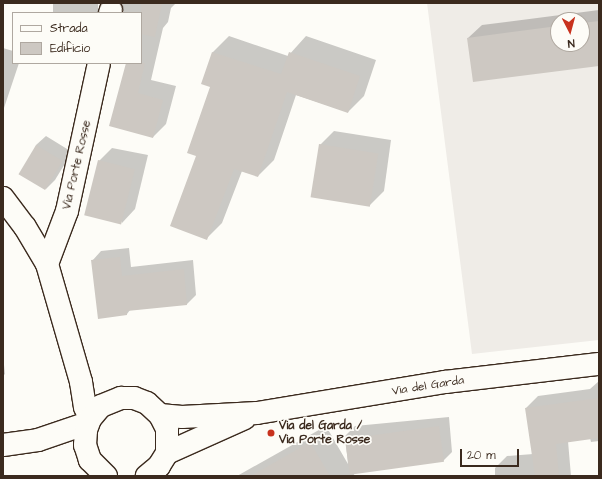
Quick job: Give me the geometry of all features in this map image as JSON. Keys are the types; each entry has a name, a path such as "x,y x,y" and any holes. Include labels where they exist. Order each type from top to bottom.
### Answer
{"street":[{"name":"Via Porte Rosse","path":"47,264 67,210 99,64"},
{"path":"3,198 25,227 47,264 81,382 89,421 85,438 95,468"},
{"name":"Via del Garda","path":"160,415 182,417 257,413 445,382 599,364"},
{"path":"81,382 108,402"},
{"path":"3,445 38,440 89,421 108,402 121,398 134,398 147,403 160,415 167,429 167,453 159,466 147,476"},
{"name":"Via del Garda","path":"167,453 257,413"},
{"path":"38,440 95,468"}],"shaded area":[{"path":"427,3 599,3 599,340 472,354"}],"building":[{"path":"141,3 162,3 155,37 142,34"},
{"path":"599,21 599,66 473,82 467,38 550,27 550,52 590,52 590,22"},
{"path":"212,52 281,74 289,52 360,76 348,113 287,92 258,177 234,169 207,240 170,226 196,156 187,153 210,87 201,84"},
{"path":"145,63 138,93 163,100 153,138 109,126 126,64"},
{"path":"319,144 378,153 370,207 311,197"},
{"path":"36,145 63,161 45,190 18,174"},
{"path":"98,160 135,169 121,224 84,215"},
{"path":"120,257 122,276 184,269 187,305 127,311 127,315 98,319 91,260"},
{"path":"599,398 599,438 556,444 559,476 535,476 525,408"},
{"path":"439,426 444,462 350,475 345,439"},
{"path":"310,442 330,476 251,476"}],"place":[{"name":"Via del Garda / Via Porte Rosse","path":"271,433"}]}
